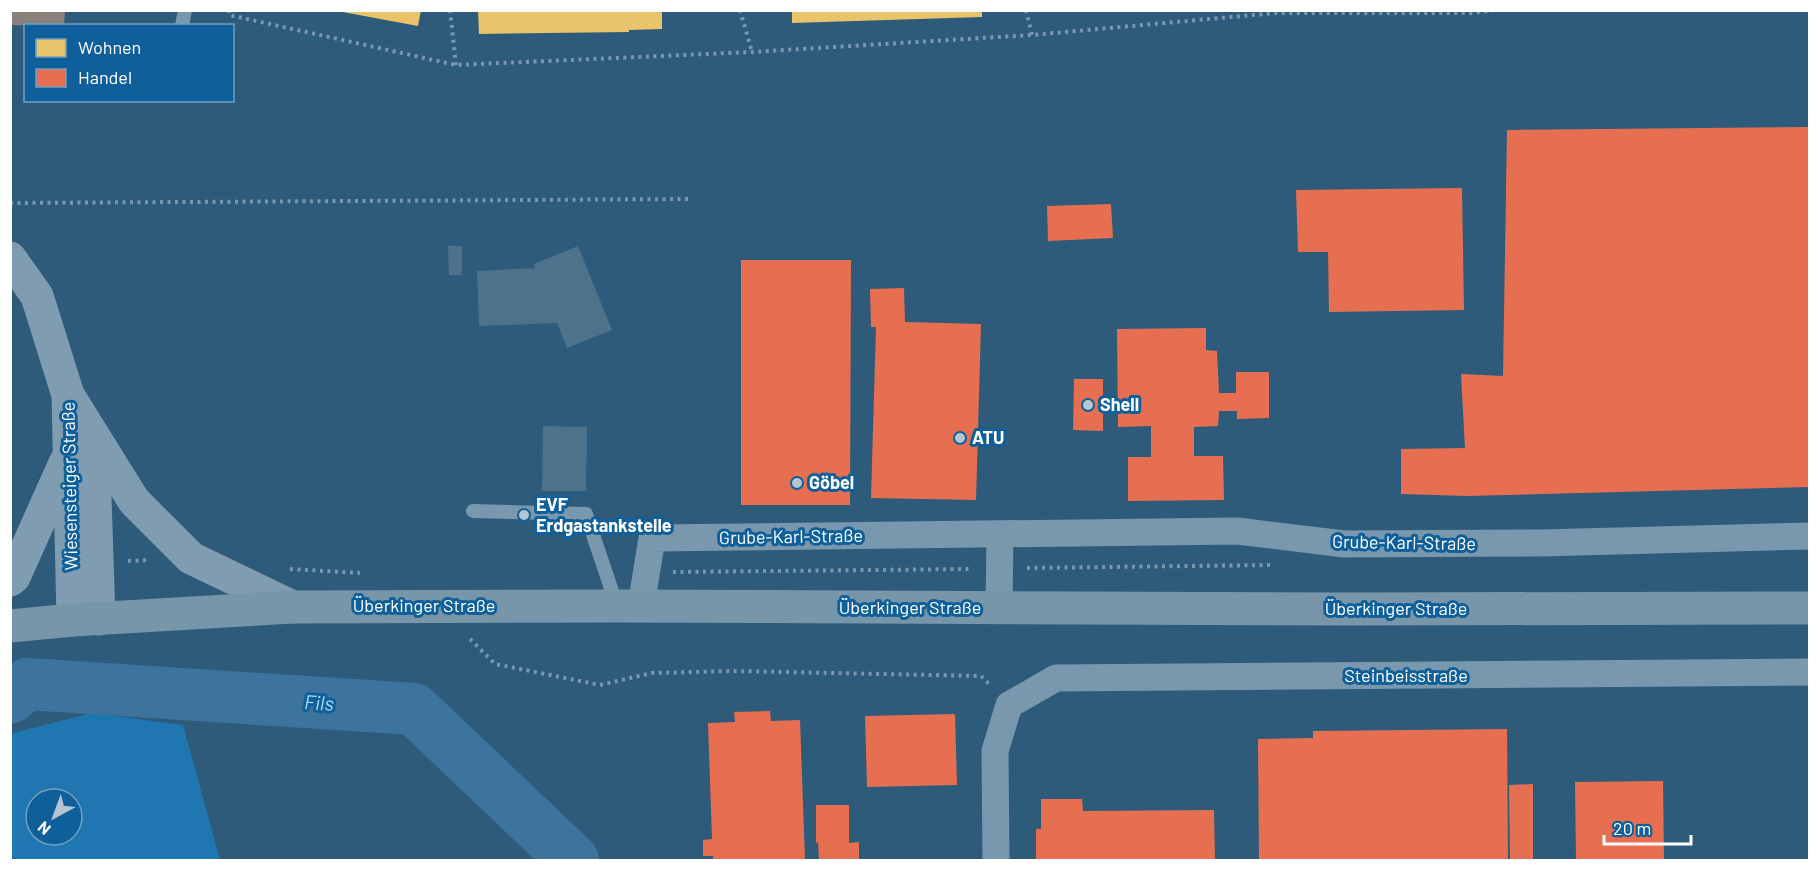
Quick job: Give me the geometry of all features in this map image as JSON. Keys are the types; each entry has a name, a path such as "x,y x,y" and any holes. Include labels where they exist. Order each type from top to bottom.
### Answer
{"main road":[{"name":"Wiesensteiger Straße","path":"10,258 37,296 81,444 86,619"},
{"path":"10,580 14,578 81,444 191,558 293,607"},
{"name":"Überkinger Straße","path":"10,626 86,619 293,607 1809,608"}],"street":[{"name":"Grube-Karl-Straße","path":"629,606 652,538 1237,531 1344,544 1541,543 1809,536"},
{"path":"999,608 1000,535"},
{"name":"Steinbeisstraße","path":"1009,705 1056,678 1809,672"},
{"path":"996,861 995,752 1009,705"}],"lane":[{"path":"473,511 586,514 629,606"}],"path":[{"path":"229,10 229,15 456,65 752,52 1032,35 1275,13 1496,10"},
{"path":"450,10 456,65"},
{"path":"741,10 752,52"},
{"path":"1026,10 1032,35"},
{"path":"10,203 689,199"},
{"path":"437,606 495,664 600,685 664,672 734,671 981,676 1009,705"}],"shaded area":[{"path":"92,713 183,725 220,860 11,860 11,738 13,733"}],"building: Wohnen":[{"path":"332,10 421,10 418,26"},
{"path":"478,10 662,10 662,29 629,30 629,32 479,34"},
{"path":"792,10 982,10 982,17 792,23"}],"building: Handel":[{"path":"1810,127 1810,487 1468,496 1401,494 1401,449 1465,448 1461,374 1503,376 1507,130"},
{"path":"1462,188 1464,310 1329,312 1328,252 1298,252 1296,190"},
{"path":"1111,204 1113,238 1048,241 1047,206"},
{"path":"741,260 851,260 850,505 741,505"},
{"path":"904,288 905,322 981,324 976,500 871,498 876,327 871,327 870,289"},
{"path":"1206,328 1206,350 1217,351 1219,393 1236,393 1236,372 1269,372 1269,418 1237,419 1237,411 1219,411 1218,426 1194,427 1194,456 1223,456 1224,500 1128,501 1128,457 1151,457 1151,426 1118,427 1117,329"},
{"name":"Shell","path":"1074,379 1103,379 1103,431 1073,430"},
{"path":"770,711 771,721 800,720 805,860 713,860 713,856 703,856 703,840 712,839 708,723 735,722 734,712"},
{"path":"955,714 957,785 867,787 865,716"},
{"path":"1507,729 1508,860 1259,860 1258,739 1313,738 1313,731"},
{"path":"1663,781 1664,860 1576,860 1575,782"},
{"path":"1533,784 1533,860 1510,860 1509,785"},
{"path":"1041,799 1082,799 1083,811 1214,810 1215,860 1036,860 1036,829 1041,829"},
{"path":"816,805 849,805 849,843 859,842 859,860 819,860 818,842 816,843"}],"building: Industrie":[{"path":"10,10 65,10 64,24 10,25"}],"building: Sonstige":[{"path":"448,246 462,246 462,275 449,275"},
{"path":"578,246 612,330 567,348 557,323 479,326 477,271 535,268 534,264"},
{"path":"543,426 587,427 586,491 542,491"}],"waterway":[{"name":"Fils","path":"10,698 27,684 414,709 573,860"}],"place":[{"name":"Shell","path":"1088,405"},
{"name":"ATU","path":"960,438"},
{"name":"Göbel","path":"797,483"},
{"name":"EVF Erdgastankstelle","path":"524,515"}]}
